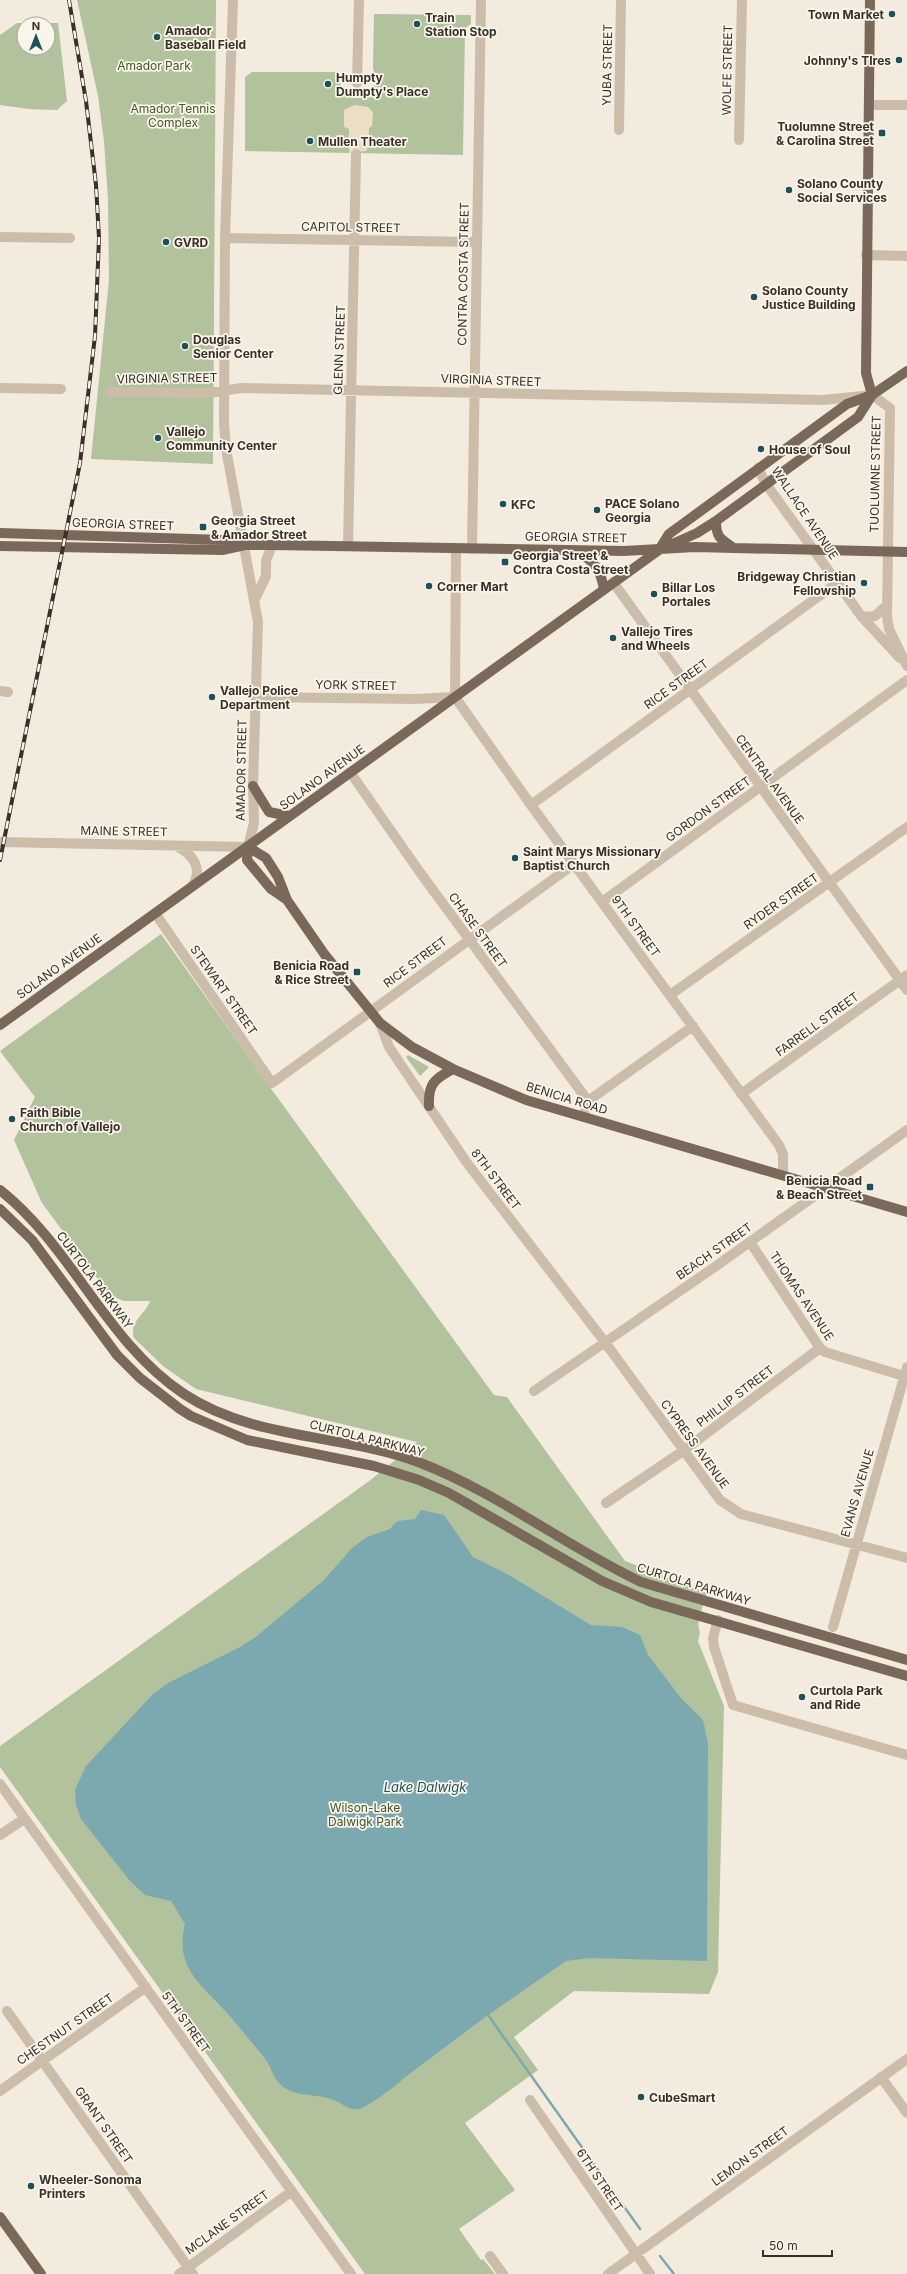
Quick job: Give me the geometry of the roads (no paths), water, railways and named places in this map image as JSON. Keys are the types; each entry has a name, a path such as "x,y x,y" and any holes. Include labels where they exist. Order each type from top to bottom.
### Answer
{"main road":[{"path":"870,0 866,255 866,373 872,395"},
{"name":"SOLANO AVENUE","path":"659,550 668,534 758,468 847,404 872,395 907,371"},
{"name":"SOLANO AVENUE","path":"0,1025 613,582 659,550 697,533 716,521 858,416 872,395"},
{"path":"716,521 716,532 720,538 734,548"},
{"name":"GEORGIA STREET","path":"0,534 224,540 245,545 272,546 348,546 576,551 659,550 694,547 907,552"},
{"name":"GEORGIA STREET","path":"0,546 222,550 245,545"},
{"path":"576,551 590,559 600,572 604,589"},
{"path":"253,786 269,812 290,816"},
{"name":"BENICIA ROAD","path":"248,847 248,860 271,889 287,900"},
{"name":"BENICIA ROAD","path":"248,847 266,858 278,877 287,900 325,954 380,1023 412,1047 453,1070 526,1100 783,1175 824,1189 907,1212"},
{"path":"429,1106 428,1093 432,1084 440,1076 453,1070"},
{"name":"CURTOLA PARKWAY","path":"0,1190 25,1212 46,1235 114,1328 135,1353 149,1367 190,1397 241,1421 417,1462 473,1487 613,1569 641,1582 907,1660"},
{"path":"0,1209 32,1240 117,1355 140,1378 180,1409 248,1440 374,1466 419,1480 449,1493 602,1580 651,1602 718,1620 907,1676"},
{"path":"718,1620 725,1616 748,1614"},
{"path":"0,2217 41,2274"}],"street":[{"name":"AMADOR STREET","path":"232,0 225,238 224,423 226,449 255,599 258,622 253,786 254,823 248,847"},
{"path":"357,83 359,0"},
{"name":"CONTRA COSTA STREET","path":"472,549 473,392 481,0"},
{"name":"YUBA STREET","path":"619,130 621,0"},
{"name":"WOLFE STREET","path":"739,140 742,0"},
{"path":"869,105 907,105"},
{"name":"GLENN STREET","path":"348,546 356,154"},
{"path":"0,237 70,238"},
{"name":"CAPITOL STREET","path":"225,238 476,242"},
{"path":"866,255 907,256"},
{"path":"0,388 61,389"},
{"name":"VIRGINIA STREET","path":"110,392 209,393 241,388 823,400 872,395"},
{"name":"TUOLUMNE STREET","path":"872,395 890,408 887,604 889,629 907,666"},
{"name":"WALLACE AVENUE","path":"758,468 766,484 862,617 907,666"},
{"path":"255,599 266,576 266,561 272,546"},
{"path":"455,697 456,548"},
{"name":"CENTRAL AVENUE","path":"613,582 829,883 903,977 907,990"},
{"name":"RICE STREET","path":"531,805 837,583"},
{"path":"862,617 875,616 887,604"},
{"name":"GORDON STREET","path":"602,902 907,680"},
{"name":"YORK STREET","path":"256,697 415,699 455,697"},
{"name":"9TH STREET","path":"455,697 531,805 779,1145 783,1154 783,1175"},
{"name":"CHASE STREET","path":"350,772 468,939 588,1101"},
{"name":"RYDER STREET","path":"670,996 907,827"},
{"name":"MAINE STREET","path":"0,842 248,847"},
{"path":"174,845 187,852 194,860 197,877 193,885"},
{"name":"RICE STREET","path":"272,1083 468,939 574,864"},
{"name":"STEWART STREET","path":"155,913 272,1083"},
{"name":"FARRELL STREET","path":"741,1094 903,977"},
{"name":"8TH STREET","path":"380,1023 389,1047 467,1163 604,1341"},
{"path":"583,1117 588,1101 693,1026"},
{"name":"BEACH STREET","path":"534,1391 604,1341 750,1242 907,1130"},
{"name":"THOMAS AVENUE","path":"750,1242 820,1348 825,1352 906,1373"},
{"name":"CYPRESS AVENUE","path":"604,1341 720,1500 741,1514 907,1558"},
{"name":"PHILLIP STREET","path":"606,1503 683,1451 820,1348"},
{"name":"EVANS AVENUE","path":"833,1627 906,1373"},
{"path":"718,1620 713,1638 714,1647 733,1705 907,1755"},
{"name":"5TH STREET","path":"0,1784 351,2274"},
{"path":"0,1835 24,1819"},
{"name":"CHESTNUT STREET","path":"0,2092 146,1988"},
{"name":"GRANT STREET","path":"7,2011 191,2271"},
{"name":"LEMON STREET","path":"608,2274 907,2059"},
{"path":"881,2077 907,2113"},
{"name":"6TH STREET","path":"530,2100 650,2274"},
{"name":"MCLANE STREET","path":"179,2274 191,2271 292,2191"},
{"path":"490,2256 503,2274"}],"water":[{"name":"Lake Dalwigk","path":"421,1510 444,1515 473,1557 507,1574 591,1625 622,1627 640,1635 648,1655 681,1698 703,1720 708,1743 707,1961 589,1958 566,1961 488,2015 395,2086 369,2104 356,2109 349,2108 327,2098 291,2091 279,2083 266,2060 223,2008 203,1988 188,1967 184,1955 183,1941 185,1924 171,1901 145,1895 130,1881 81,1819 76,1805 75,1790 86,1766 153,1694 168,1683 240,1647 257,1636 324,1580 352,1548 367,1537 390,1529 398,1521 415,1519"}],"waterway":[{"path":"488,2015 640,2229"},
{"path":"660,2256 674,2274"}],"railway":[{"path":"0,860 80,463 95,336 99,238 96,185 86,101 69,0"}],"place":[{"name":"Town Market","path":"892,14"},
{"name":"Train Station Stop","path":"417,24"},
{"name":"Amador Baseball Field","path":"157,37"},
{"name":"Johnny's TIres","path":"899,60"},
{"name":"Humpty Dumpty's Place","path":"328,84"},
{"name":"Tuolumne Street & Carolina Street","path":"882,133"},
{"name":"Mullen Theater","path":"310,141"},
{"name":"Solano County Social Services","path":"789,190"},
{"name":"GVRD","path":"166,242"},
{"name":"Solano County Justice Building","path":"754,297"},
{"name":"Douglas Senior Center","path":"185,346"},
{"name":"Vallejo Community Center","path":"158,438"},
{"name":"House of Soul","path":"761,449"},
{"name":"KFC","path":"503,504"},
{"name":"PACE Solano Georgia","path":"597,510"},
{"name":"Georgia Street & Amador Street","path":"203,527"},
{"name":"Georgia Street & Contra Costa Street","path":"505,562"},
{"name":"Bridgeway Christian Fellowship","path":"864,583"},
{"name":"Corner Mart","path":"429,586"},
{"name":"Billar Los Portales","path":"654,594"},
{"name":"Vallejo Tires and Wheels","path":"613,638"},
{"name":"Vallejo Police Department","path":"212,697"},
{"name":"Saint Marys Missionary Baptist Church","path":"515,858"},
{"name":"Benicia Road & Rice Street","path":"357,972"},
{"name":"Faith Bible Church of Vallejo","path":"12,1119"},
{"name":"Benicia Road & Beach Street","path":"870,1187"},
{"name":"Curtola Park and Ride","path":"802,1697"},
{"name":"CubeSmart","path":"641,2097"},
{"name":"Wheeler-Sonoma Printers","path":"31,2186"}],"park label":[{"name":"Amador Park","path":"154,65"},
{"name":"Amador Tennis Complex","path":"173,115"},
{"name":"Wilson-Lake Dalwigk Park","path":"365,1814"}]}
